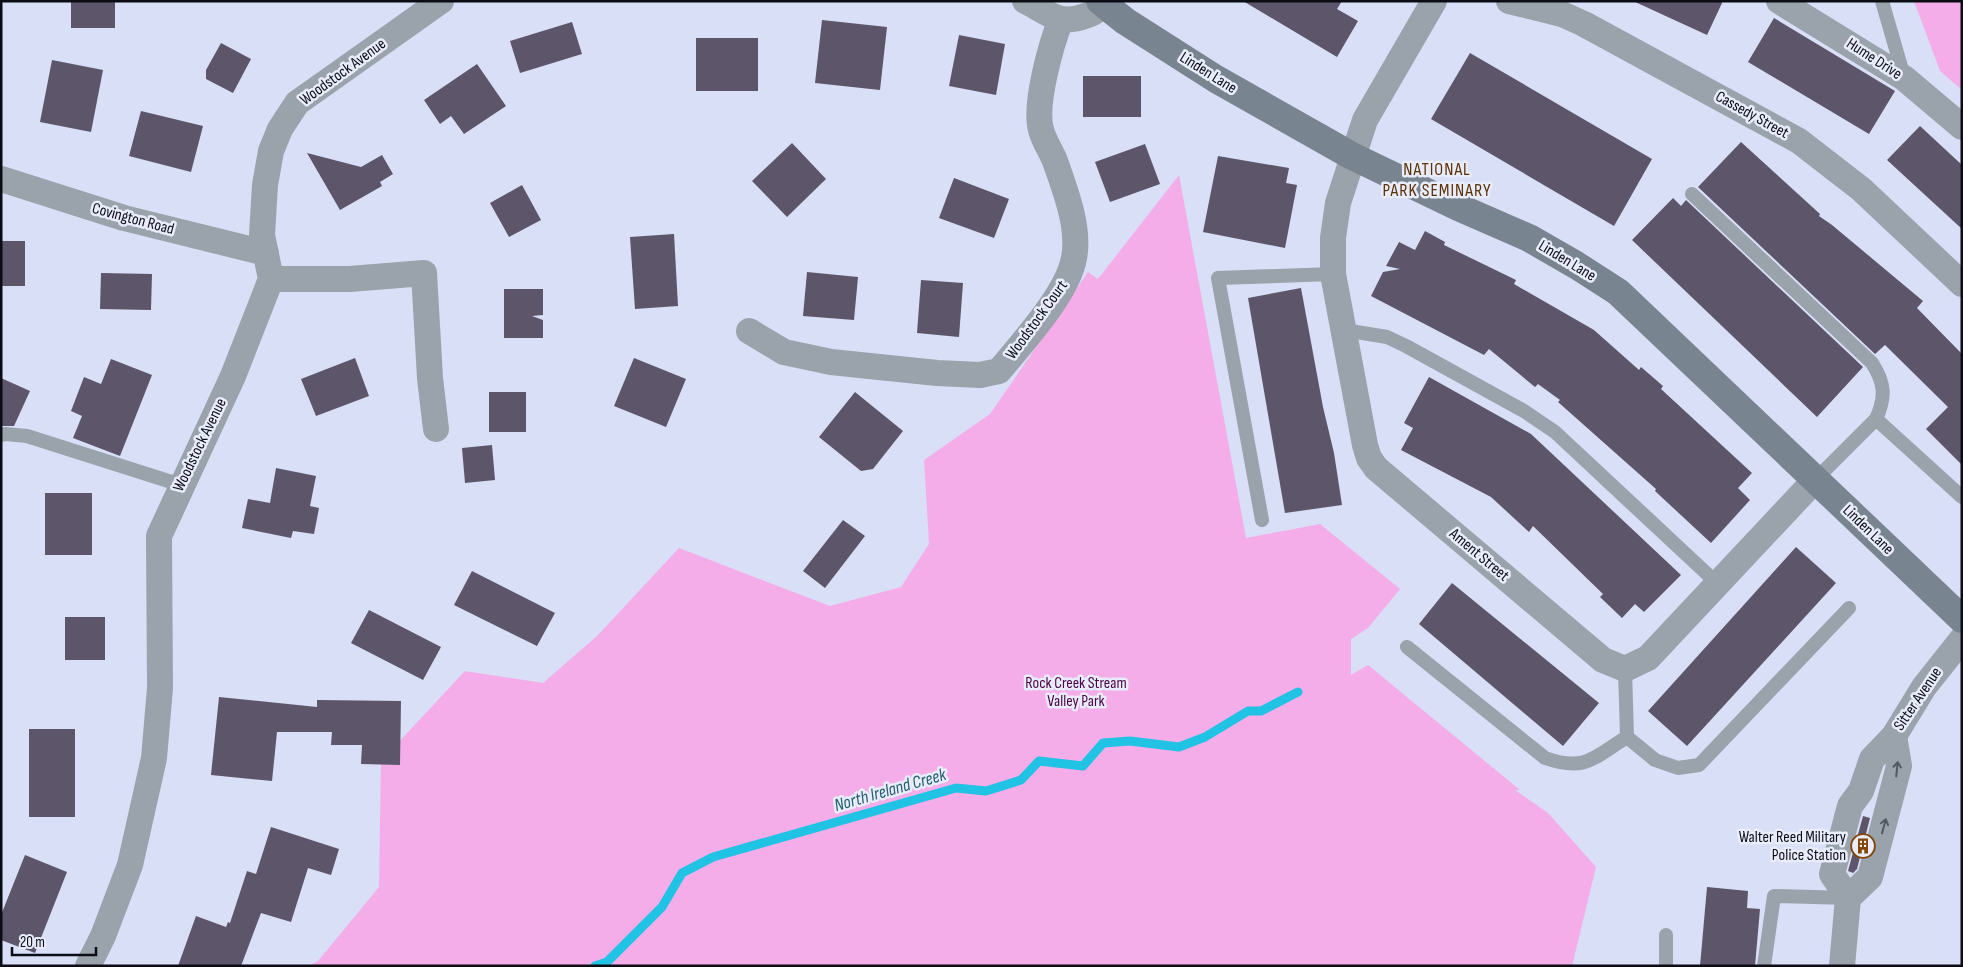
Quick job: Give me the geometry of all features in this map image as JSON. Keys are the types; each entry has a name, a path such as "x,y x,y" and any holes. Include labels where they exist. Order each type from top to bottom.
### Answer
{"street":[{"name":"Woodstock Avenue","path":"88,966 103,936 130,866 154,758 160,688 159,536 233,376 271,279 262,235 271,151 280,129 297,104 441,1"},
{"path":"1025,1 1061,19 1084,17 1103,3"},
{"path":"1352,156 1365,120 1434,1"},
{"name":"Cassedy Street","path":"1509,1 1564,7 1799,141 1861,189 1962,284"},
{"name":"Hume Drive","path":"1779,1 1904,78 1962,127"},
{"name":"Linden Lane","path":"1103,3 1216,79 1352,156 1458,208 1529,238 1618,292 1962,619"},
{"name":"Woodstock Court","path":"749,331 784,352 831,362 937,373 980,375 999,371 1058,293 1068,277 1074,258 1075,240 1068,203 1055,161 1041,130 1039,108 1052,42 1061,19"},
{"name":"Ament Street","path":"1352,156 1338,203 1333,238 1333,274 1369,458 1376,468 1603,660 1625,669"},
{"name":"Covington Road","path":"1,178 124,218 266,253"},
{"path":"271,279 350,279 424,273 430,378 436,428"},
{"path":"1625,669 1648,658 1719,585 1816,480"},
{"name":"Sitter Avenue","path":"1894,736 1899,766 1870,877 1848,898 1832,874 1850,806 1861,792 1872,759 1894,736 1924,688 1962,639"},
{"path":"1842,966 1848,898"}],"lane":[{"path":"1882,1 1904,78"},
{"path":"1692,194 1872,363 1880,376 1884,390 1882,405 1876,419 1816,480"},
{"path":"1262,520 1218,278 1333,274"},
{"path":"1344,330 1386,337 1406,346 1524,411 1555,432 1719,585"},
{"path":"1876,419 1962,497"},
{"path":"1,435 27,436 182,485"},
{"path":"1625,669 1627,737 1655,760 1678,768 1698,765 1850,608"},
{"path":"1407,647 1545,758 1566,765 1586,763 1627,737"},
{"path":"1764,966 1774,896 1848,898"},
{"path":"1666,935 1666,966"}],"green space":[{"path":"1914,1 1962,1 1962,90 1940,71"},
{"name":"Rock Creek Stream Valley Park","path":"1179,175 1246,538 1320,524 1400,589 1368,628 1351,639 1351,675 1368,665 1520,790 1515,790 1548,813 1596,867 1572,966 309,966 318,961 379,887 381,761 465,671 543,683 597,636 679,548 830,606 901,587 929,544 924,460 990,414 1088,272 1098,279"}],"building":[{"path":"71,1 115,1 115,28 71,28"},
{"path":"1243,1 1342,1 1337,9 1358,21 1337,57"},
{"path":"1633,1 1723,1 1707,35"},
{"path":"1774,18 1895,91 1869,134 1748,62"},
{"path":"822,20 887,27 880,90 815,83"},
{"path":"572,22 582,54 520,73 510,41"},
{"path":"959,35 1005,44 996,95 949,86"},
{"path":"696,38 758,38 758,91 696,91"},
{"path":"221,43 251,59 233,93 206,79 206,70"},
{"path":"1470,53 1652,159 1614,226 1431,119"},
{"path":"52,60 103,70 91,132 40,122"},
{"path":"477,64 506,106 464,134 451,116 440,124 424,100"},
{"path":"1083,76 1141,76 1141,117 1083,117"},
{"path":"141,111 203,126 191,172 129,156"},
{"path":"1920,126 1962,165 1962,229 1887,160"},
{"path":"1741,142 1820,214 1819,216 1923,301 1917,308 1962,354 1962,465 1926,429 1948,407 1885,345 1875,354 1698,187"},
{"path":"792,143 826,179 787,217 752,181"},
{"path":"1145,144 1160,184 1110,202 1095,162"},
{"path":"307,153 361,167 382,155 393,174 380,182 382,186 340,210"},
{"path":"1218,156 1289,168 1286,183 1297,185 1285,248 1203,232"},
{"path":"954,178 1009,199 994,238 939,218"},
{"path":"522,185 541,220 509,237 490,203"},
{"path":"1673,198 1681,206 1686,200 1863,367 1817,417 1632,240"},
{"path":"1425,231 1445,242 1444,245 1516,280 1514,284 1594,330 1639,370 1641,367 1663,386 1661,389 1752,473 1738,488 1750,500 1711,543 1655,491 1656,489 1558,402 1560,400 1538,384 1535,387 1489,349 1484,355 1371,296 1383,272 1400,269 1386,266 1399,242 1415,250"},
{"path":"674,234 678,306 635,309 630,237"},
{"path":"1,241 25,241 25,286 1,286"},
{"path":"807,272 858,277 854,320 803,316"},
{"path":"101,273 152,274 151,310 100,309"},
{"path":"921,280 963,283 959,337 917,333"},
{"path":"1301,288 1323,407 1334,453 1342,505 1285,513 1248,298"},
{"path":"504,289 543,289 543,315 532,316 543,320 543,338 504,338"},
{"path":"355,358 369,396 316,416 301,379"},
{"path":"634,358 686,379 666,427 614,406"},
{"path":"111,359 152,375 120,456 73,438 82,416 71,411 84,377 101,384"},
{"path":"1429,377 1531,434 1681,575 1644,612 1635,604 1622,618 1600,597 1603,594 1533,526 1529,532 1491,497 1401,450 1413,428 1404,423"},
{"path":"1,378 30,391 14,426 1,426"},
{"path":"489,392 526,392 526,432 489,432"},
{"path":"855,392 903,431 873,469 861,471 819,437"},
{"path":"492,445 495,480 465,483 462,448"},
{"path":"276,468 316,476 310,506 319,508 314,534 293,531 291,538 242,528 248,499 270,503"},
{"path":"45,493 92,493 92,555 45,555"},
{"path":"843,520 865,536 825,588 803,571"},
{"path":"1796,547 1836,583 1687,746 1648,711"},
{"path":"472,571 555,613 537,646 454,605"},
{"path":"1452,583 1599,703 1563,746 1419,624"},
{"path":"369,610 441,647 423,680 351,643"},
{"path":"65,617 105,617 105,660 65,660"},
{"path":"219,697 317,707 317,700 401,701 400,765 361,764 362,745 331,745 332,732 277,732 272,781 211,775"},
{"path":"29,729 75,729 75,817 29,817"},
{"path":"1863,816 1870,818 1857,869 1853,873 1848,871"},
{"path":"271,827 339,849 331,875 308,868 291,922 261,913 241,966 178,966 196,916 226,927 228,922 230,923 247,871 256,874"},
{"path":"25,855 67,872 35,953 1,940 1,915"},
{"path":"1707,887 1748,891 1747,908 1760,909 1755,966 1700,966"}],"waterway":[{"name":"North Ireland Creek","path":"595,966 607,962 662,907 682,873 713,857 956,788 986,791 1021,780 1039,761 1083,766 1103,743 1130,741 1179,747 1205,737 1248,711 1261,711 1298,692"}],"place":[{"name":"Walter Reed Military Police Station","path":"1863,846"}],"district":[{"name":"NATIONAL PARK SEMINARY","path":"1437,179"}]}
